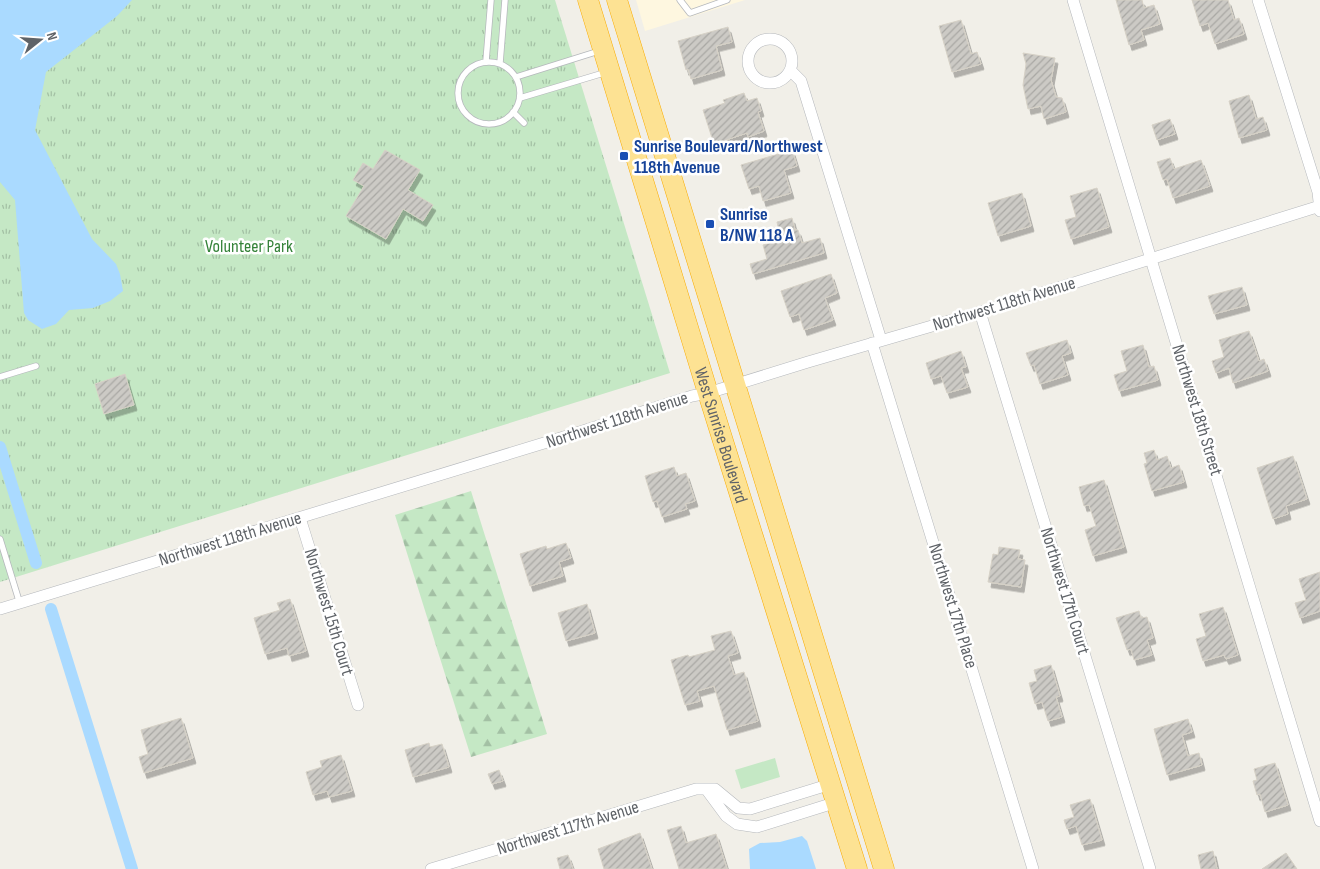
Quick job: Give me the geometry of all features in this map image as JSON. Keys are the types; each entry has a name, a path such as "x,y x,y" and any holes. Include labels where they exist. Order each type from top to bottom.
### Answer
{"highway":[{"name":"West Sunrise Boulevard","path":"588,0 708,393 857,869"},
{"name":"West Sunrise Boulevard","path":"617,0 884,869"}],"street":[{"name":"Northwest 18th Street","path":"1073,0 1320,821"},
{"path":"1258,0 1318,192 1320,211"},
{"name":"Northwest 17th Place","path":"790,70 801,81 1033,869"},
{"name":"Northwest 118th Avenue","path":"0,610 692,396 736,385 877,341 980,312 1320,206"},
{"name":"Northwest 17th Court","path":"980,312 1150,869"},
{"name":"Northwest 15th Court","path":"300,518 358,705"},
{"name":"Northwest 117th Avenue","path":"431,869 696,789 706,789"},
{"path":"706,789 715,789 738,808 750,809 775,802 834,793"},
{"path":"706,789 726,816 737,824 756,827 780,820 834,793"},
{"path":"775,802 780,820"}],"lane":[{"path":"486,61 491,0"},
{"path":"500,63 506,0"},
{"path":"680,0 690,12 727,0"},
{"path":"516,77 604,49"},
{"path":"486,61 500,63 509,68 516,77 520,87 520,98 513,112 504,120 496,124 477,122 462,109 458,91 460,81 471,67 486,61"},
{"path":"520,98 610,71"},
{"path":"513,112 524,123"},
{"path":"0,377 36,366"},
{"path":"0,539 20,604"}],"shaded area":[{"path":"636,0 745,0 645,31"}],"green space":[{"name":"Volunteer Park","path":"0,0 555,0 670,373 0,582"},
{"path":"471,491 547,734 471,757 395,515"},
{"path":"775,758 780,777 741,789 735,770"}],"water":[{"path":"0,0 132,0 117,16 46,72 35,130 92,239 116,264 123,291 110,301 93,308 69,310 56,324 42,329 28,320 24,313 15,200 0,182"},
{"path":"802,836 807,841 816,869 750,869 749,849 760,843 780,842"}],"building":[{"path":"1116,0 1142,0 1144,8 1154,5 1160,24 1141,30 1144,40 1129,45"},
{"path":"1192,0 1228,0 1234,20 1239,18 1244,34 1215,44 1208,23 1200,26"},
{"path":"961,20 971,54 977,52 981,64 952,72 939,26"},
{"path":"728,27 732,42 716,46 722,70 691,79 688,69 686,70 678,41"},
{"path":"1023,53 1055,58 1051,80 1056,97 1062,98 1066,112 1044,119 1041,106 1028,109 1023,85 1026,64"},
{"path":"744,93 747,101 757,98 761,111 758,112 764,131 748,137 747,133 714,144 703,110 725,103 723,100"},
{"path":"1249,95 1256,119 1263,117 1267,130 1239,138 1229,101"},
{"path":"1170,119 1175,134 1157,140 1152,125"},
{"path":"385,150 420,170 408,190 433,205 423,221 403,209 386,239 346,216 364,186 353,180 363,163 373,169"},
{"path":"792,150 797,166 784,170 791,193 763,201 759,186 749,189 741,165"},
{"path":"1170,158 1174,169 1201,160 1210,186 1173,198 1167,179 1163,180 1157,162"},
{"path":"1097,188 1109,227 1071,239 1065,220 1076,217 1070,196"},
{"path":"1022,193 1031,226 998,236 988,203"},
{"path":"792,218 795,230 798,230 802,243 820,238 824,253 753,274 750,264 767,259 763,245 772,242 768,230 778,227 777,222"},
{"path":"831,274 837,293 825,298 833,320 804,330 799,314 790,317 781,291"},
{"path":"1242,287 1247,305 1214,314 1208,296"},
{"path":"1249,331 1259,361 1264,359 1268,371 1233,383 1229,368 1216,373 1212,361 1224,357 1219,340"},
{"path":"1067,340 1071,353 1062,356 1068,375 1040,384 1034,365 1031,366 1026,353"},
{"path":"1143,345 1149,367 1154,366 1158,380 1119,391 1114,375 1127,371 1121,351"},
{"path":"961,351 966,367 961,368 968,387 947,393 941,376 931,379 926,363"},
{"path":"125,374 134,405 104,414 95,384"},
{"path":"1154,450 1157,460 1167,456 1171,468 1179,465 1184,482 1152,491 1144,464 1147,463 1144,453"},
{"path":"1293,456 1307,499 1286,506 1288,514 1273,519 1257,468"},
{"path":"674,467 677,476 686,473 695,501 685,504 687,509 662,517 657,501 653,502 645,476"},
{"path":"1104,480 1124,547 1093,556 1085,530 1096,526 1089,505 1084,506 1079,487"},
{"path":"566,543 571,558 559,562 563,576 530,586 520,554 546,546 547,549"},
{"path":"999,547 1020,550 1018,559 1025,560 1021,587 988,582 993,554 998,555"},
{"path":"1320,572 1320,611 1300,618 1295,603 1306,600 1299,579"},
{"path":"290,599 306,651 289,656 287,648 265,654 254,618 280,610 277,603"},
{"path":"587,604 595,633 566,641 558,613"},
{"path":"1223,607 1238,655 1226,659 1224,655 1203,661 1196,639 1206,636 1199,614"},
{"path":"1139,611 1141,618 1147,617 1153,638 1147,640 1152,655 1134,660 1131,649 1127,650 1116,618"},
{"path":"731,631 738,653 728,656 734,675 744,672 758,721 727,730 714,686 697,691 700,701 685,705 671,660 715,650 711,636"},
{"path":"1051,665 1060,696 1056,697 1062,717 1048,721 1042,702 1035,704 1029,683 1037,681 1034,670"},
{"path":"181,718 193,758 144,773 139,757 148,754 141,730"},
{"path":"1188,719 1192,732 1182,735 1188,756 1199,753 1202,765 1167,775 1154,729"},
{"path":"429,743 430,747 442,744 449,767 413,777 405,750"},
{"path":"341,755 352,791 329,797 327,791 313,795 306,772 322,767 320,761"},
{"path":"1275,763 1288,805 1265,812 1260,794 1257,795 1253,781 1257,780 1254,769"},
{"path":"499,770 503,781 492,784 488,774"},
{"path":"1090,799 1102,840 1082,845 1076,826 1067,829 1064,820 1074,817 1070,805"},
{"path":"681,826 686,843 716,834 727,869 679,869 667,830"},
{"path":"640,833 652,869 604,869 598,849"},
{"path":"1213,851 1217,869 1201,869 1198,855"},
{"path":"1286,853 1297,869 1262,869"},
{"path":"568,855 573,869 560,869 557,858"}],"waterway":[{"path":"0,447 36,563"},
{"path":"51,609 132,869"}],"place":[{"name":"Sunrise Boulevard/Northwest 118th Avenue","path":"624,156"},
{"name":"Sunrise B/NW 118 A","path":"710,224"}]}
